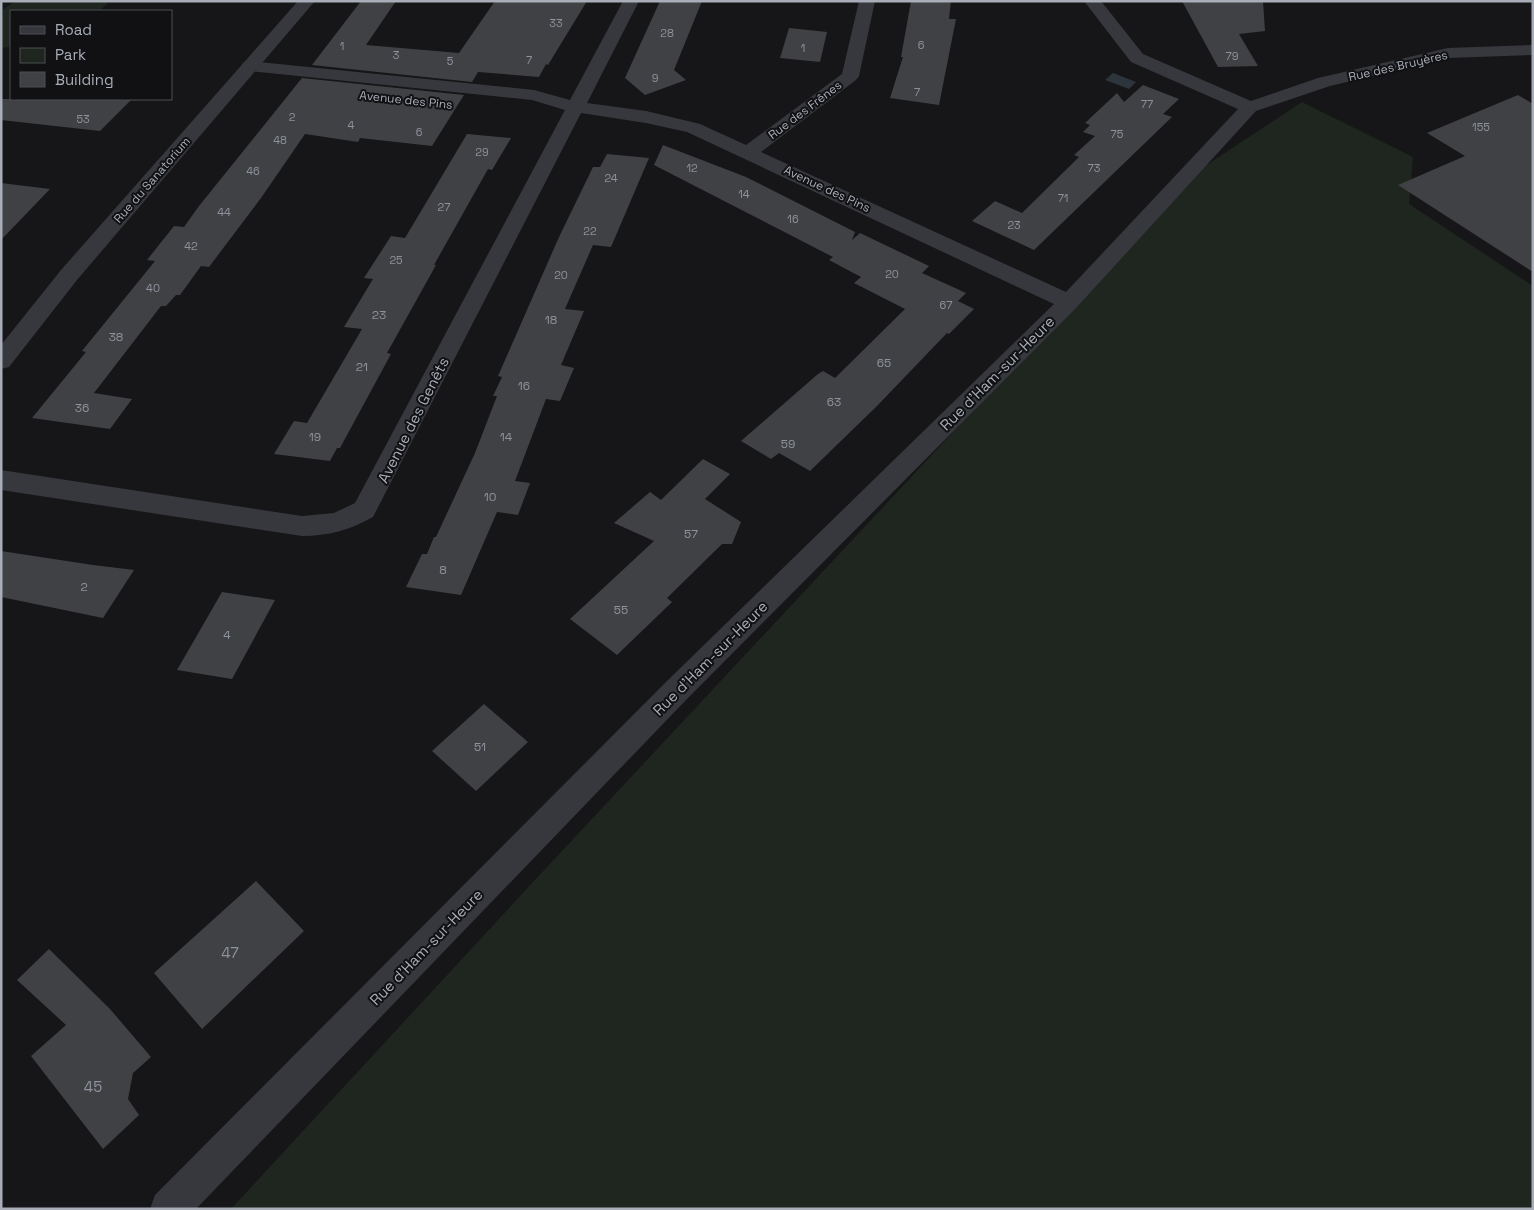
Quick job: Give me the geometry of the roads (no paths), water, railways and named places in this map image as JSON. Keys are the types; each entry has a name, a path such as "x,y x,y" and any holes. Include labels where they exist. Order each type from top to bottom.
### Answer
{"street":[{"name":"Rue du Sanatorium","path":"1,361 69,275 245,84 250,66 306,1"},
{"name":"Avenue des Genêts","path":"1,480 302,526 328,526 347,520 364,510 631,1"},
{"name":"Rue des Frênes","path":"747,154 850,76 867,1"},
{"path":"1092,1 1137,58 1250,107"},
{"name":"Rue des Bruyères","path":"1250,107 1324,82 1448,53 1533,50"},
{"name":"Avenue des Pins","path":"250,66 534,95 576,107 646,117 693,128 1069,302"},
{"name":"Avenue des Pins","path":"524,112 576,107"},
{"name":"Rue d'Ham-sur-Heure","path":"169,1209 676,691 1069,302 1250,107"}]}
